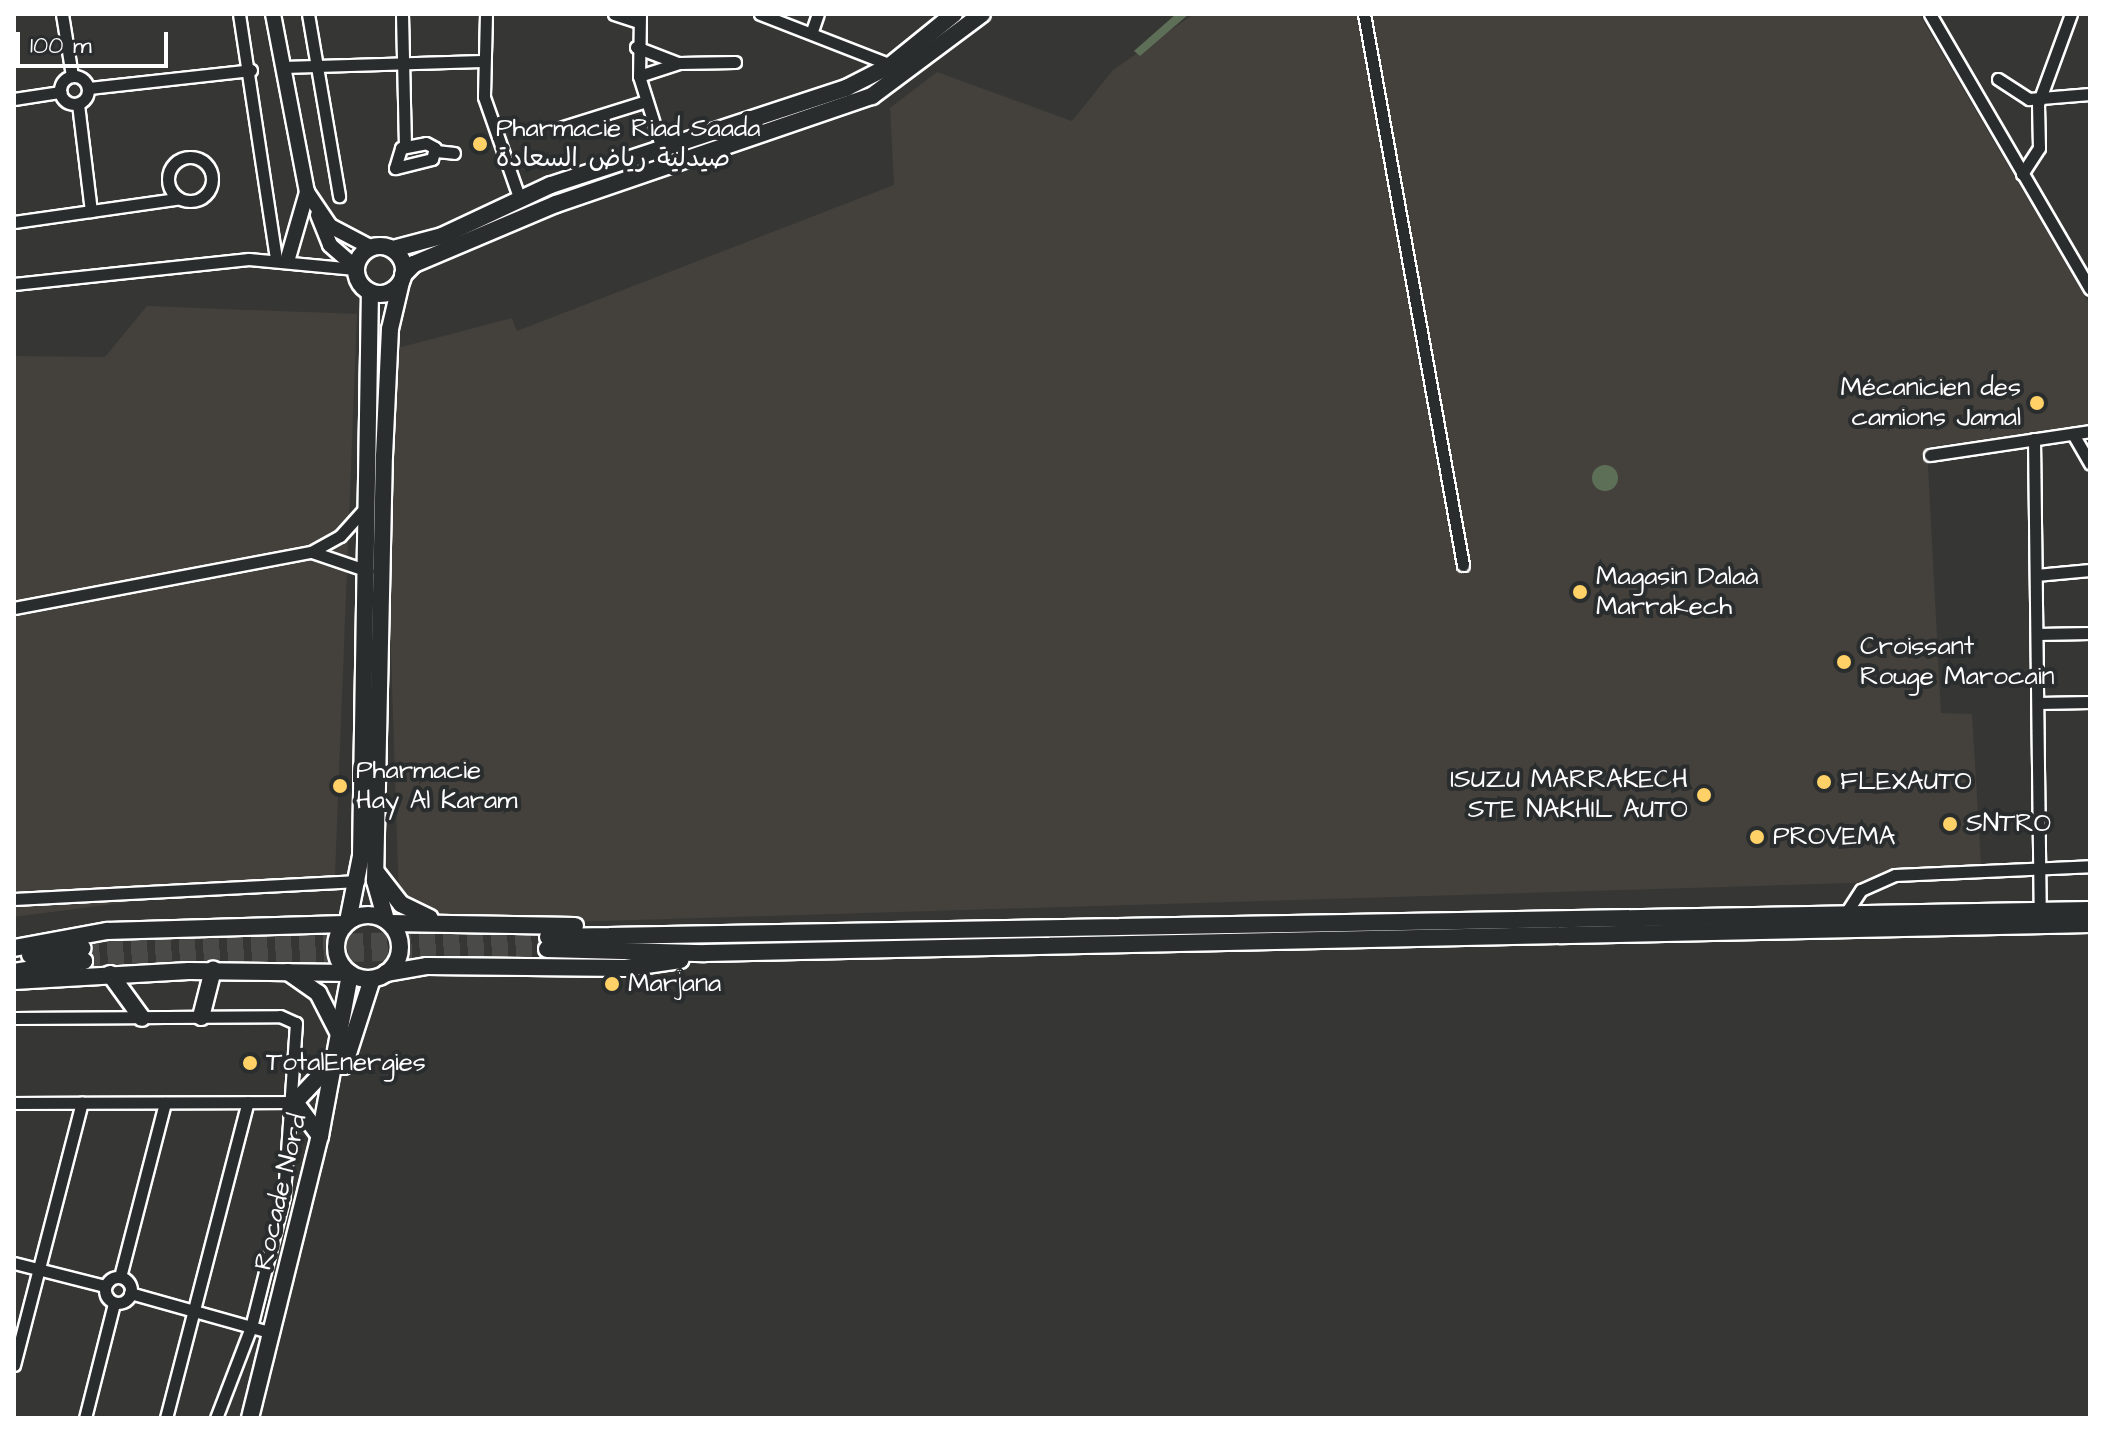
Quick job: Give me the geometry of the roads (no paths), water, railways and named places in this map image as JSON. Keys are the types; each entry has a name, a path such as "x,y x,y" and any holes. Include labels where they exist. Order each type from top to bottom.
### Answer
{"highway":[{"path":"370,292 389,292 414,264 556,204 872,96 982,14"},
{"path":"349,973 335,948 359,881 369,503 370,292 355,268 370,247 393,249 442,236 520,200 846,88 891,65 952,15"},
{"path":"379,976 400,947 388,922 375,871 386,392 402,279 393,249"},
{"path":"375,871 401,904 439,922"},
{"path":"14,948 118,930 346,923 371,915 388,922 439,922 704,946 2090,910"},
{"path":"547,943 704,946 2090,924"},
{"path":"14,981 213,970 283,970 379,976 427,966 626,968 704,946"},
{"path":"14,958 84,954 14,972"},
{"path":"201,1017 213,970"},
{"path":"283,970 318,993 339,1034"},
{"name":"Rocade Nord","path":"250,1418 320,1136 349,973"},
{"path":"110,974 142,1018"},
{"name":"Rocade Nord","path":"260,1418 348,1048 379,976"},
{"path":"320,1136 295,1102 336,1057"}],"main road":[{"path":"273,14 307,192 330,245 355,268"},
{"path":"282,258 307,192"},
{"path":"318,214 370,247"}],"street":[{"path":"62,14 72,76 89,88 251,70"},
{"path":"239,14 282,258"},
{"path":"308,14 339,196"},
{"path":"402,14 405,146"},
{"path":"486,14 482,61 492,133 520,200"},
{"path":"614,14 639,18 636,47 643,102 662,149"},
{"path":"760,14 812,31 891,65"},
{"path":"812,31 818,14"},
{"path":"1364,14 1463,565"},
{"path":"1930,14 2090,289"},
{"path":"2022,174 2040,140 2039,99 2071,14"},
{"path":"636,47 679,63"},
{"path":"283,67 402,60 482,61"},
{"path":"639,76 679,63 735,62"},
{"path":"60,92 72,76"},
{"path":"1998,79 2039,99 2090,94"},
{"path":"89,88 78,104 91,211"},
{"path":"14,99 60,92 78,104"},
{"path":"563,127 643,102"},
{"path":"436,151 429,143 405,146 393,158 398,171 436,151 454,153"},
{"path":"14,222 208,196 204,159 174,163 176,199"},
{"path":"14,284 282,258 355,268"},
{"path":"1930,455 2090,431"},
{"path":"2073,434 2090,463"},
{"path":"2034,439 2040,911"},
{"path":"14,608 311,552 348,529 369,503"},
{"path":"311,552 368,571"},
{"path":"2036,575 2090,570"},
{"path":"2037,634 2090,633"},
{"path":"2038,703 2090,702"},
{"path":"1844,916 1861,890 1887,877 2090,866"},
{"path":"14,899 359,881"},
{"path":"14,1018 291,1019 299,1035 284,1196 251,1327 216,1418"},
{"path":"166,1418 248,1102"},
{"path":"14,1103 295,1102"},
{"path":"14,1365 82,1103"},
{"path":"14,1263 105,1286 120,1277 165,1103"},
{"path":"120,1277 130,1293 272,1333"},
{"path":"85,1418 114,1303 105,1286"},
{"path":"114,1303 130,1293"}],"tunnel":[{"path":"83,948 548,937"},
{"path":"84,961 547,949"}],"place":[{"name":"Pharmacie Riad Saada صيدلية رياض السعادة","path":"480,144"},
{"name":"Mécanicien des camions Jamal","path":"2037,403"},
{"name":"Magasin Dalaà Marrakech","path":"1580,592"},
{"name":"Croissant Rouge Marocain","path":"1844,662"},
{"name":"FLEXAUTO","path":"1824,782"},
{"name":"Pharmacie Hay Al Karam","path":"340,786"},
{"name":"ISUZU MARRAKECH STE NAKHIL AUTO","path":"1704,795"},
{"name":"SNTRO","path":"1950,824"},
{"name":"PROVEMA","path":"1757,837"},
{"name":"Marjana","path":"612,984"},
{"name":"TotalEnergies","path":"250,1063"}]}
